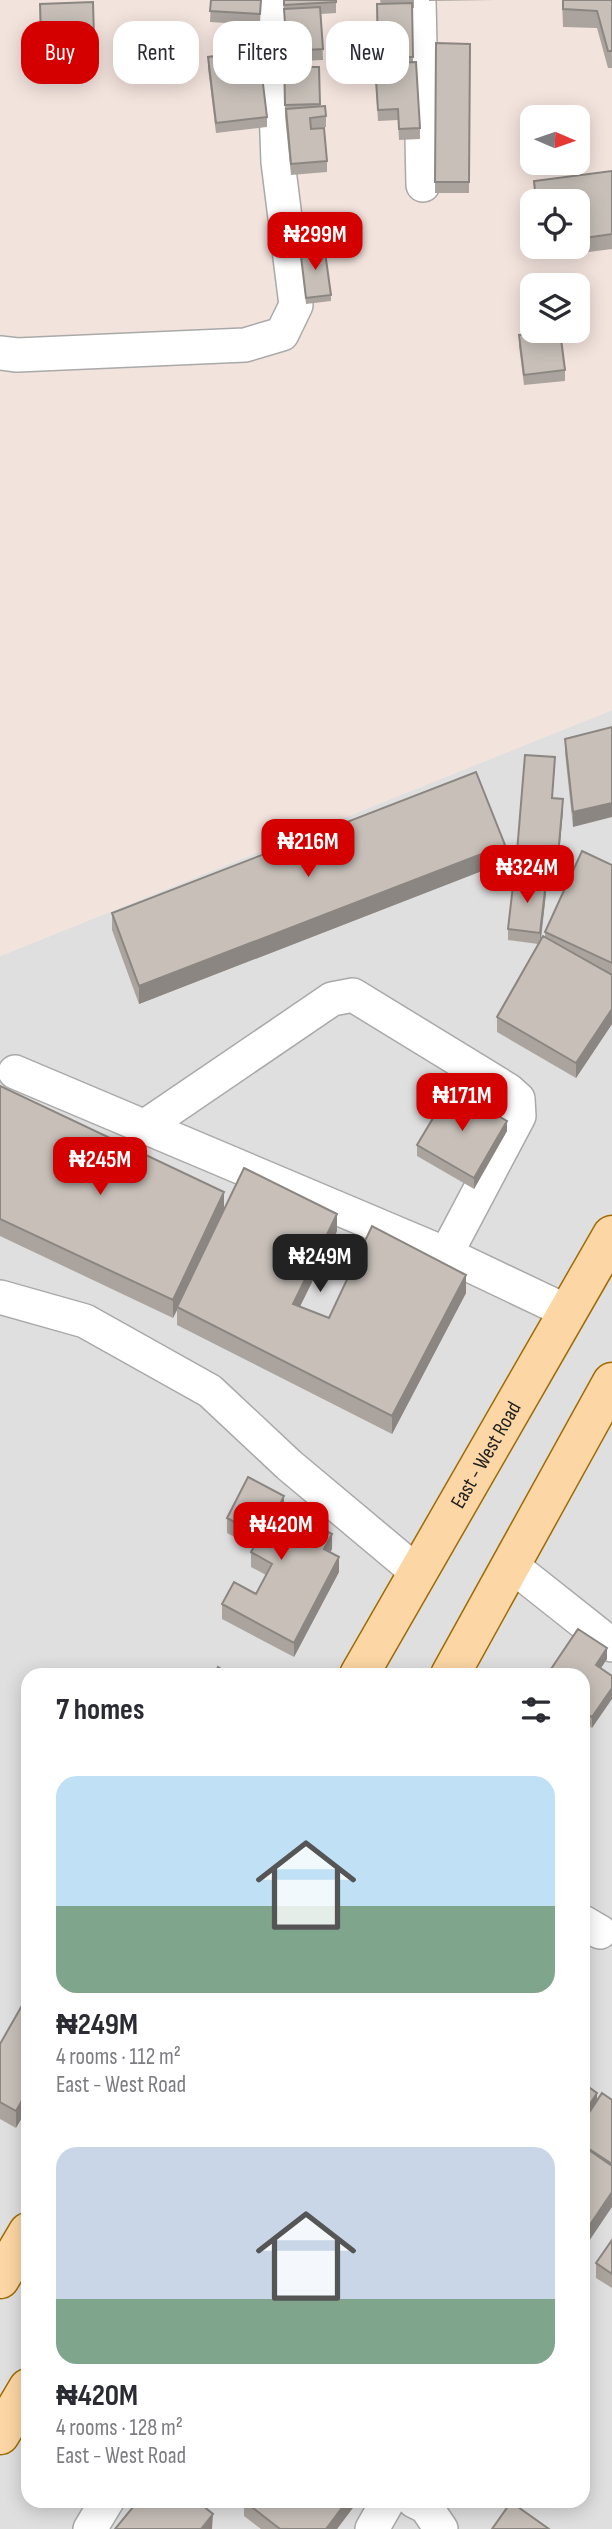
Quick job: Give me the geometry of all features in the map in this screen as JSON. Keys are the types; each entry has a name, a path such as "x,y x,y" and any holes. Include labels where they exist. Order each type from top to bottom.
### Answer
{"main road":[{"name":"East - West Road","path":"363,1668 612,1235"},
{"path":"454,1668 612,1382"},
{"path":"0,2279 21,2244"},
{"path":"0,2435 21,2400"}],"street":[{"path":"0,354 245,345 282,334 296,305 278,162 272,0"},
{"path":"419,0 424,186"},
{"path":"144,1127 332,999 353,995 518,1098 519,1116 446,1254"},
{"path":"15,1072 446,1254 568,1312"},
{"path":"0,1297 85,1321 210,1391 289,1465 418,1573"},
{"path":"511,1565 612,1645"},
{"path":"90,2529 103,2508"},
{"path":"372,2529 384,2508"},
{"path":"427,2508 441,2529"}],"shaded area":[{"path":"0,0 612,0 612,710 0,956"},
{"path":"612,710 612,2529 0,2529 0,956"}],"building":[{"path":"211,0 261,0 260,14 210,11"},
{"path":"284,0 336,0 336,2 284,5"},
{"path":"563,0 612,0 612,51 608,51 597,11 563,9"},
{"path":"93,2 94,21 40,21 40,4"},
{"path":"412,3 413,57 409,57 409,21 377,21 377,4"},
{"path":"320,7 323,49 312,50 312,21 285,21 284,9"},
{"path":"436,43 470,44 469,182 435,182"},
{"path":"213,56 213,84 263,84 267,117 216,123 208,57"},
{"path":"409,62 416,62 420,128 399,129 398,109 378,110 376,84 409,84"},
{"path":"312,67 319,67 320,104 285,105 285,84 312,84"},
{"path":"325,106 326,116 310,118 311,129 324,128 327,161 291,164 286,109"},
{"path":"612,171 612,234 590,237 590,189 535,189 534,181"},
{"path":"324,245 331,295 306,298 300,248"},
{"path":"520,343 562,343 565,370 524,375"},
{"path":"612,727 612,803 573,812 565,739"},
{"path":"525,755 555,757 552,798 563,799 558,855 517,852"},
{"path":"476,772 505,845 139,986 112,913"},
{"path":"582,851 612,865 612,963 545,932"},
{"path":"514,877 546,882 540,933 508,929"},
{"path":"543,936 612,975 612,1009 576,1063 497,1017"},
{"path":"0,1086 224,1192 173,1300 0,1219"},
{"path":"451,1088 507,1121 474,1178 417,1145"},
{"path":"244,1168 337,1214 293,1304 329,1318 372,1226 466,1275 392,1416 177,1307"},
{"path":"248,1477 284,1496 279,1506 332,1534 324,1549 339,1557 294,1643 222,1604 234,1582 256,1594 272,1564 251,1552 260,1536 227,1518"},
{"path":"578,1629 607,1648 596,1665 612,1676 612,1688 592,1717 590,1668 552,1668"},
{"path":"21,2007 21,2102 16,2111 0,2102 0,2044"},
{"path":"590,2088 597,2093 590,2104"},
{"path":"602,2093 612,2100 612,2164 590,2150 590,2111"},
{"path":"590,2151 612,2166 612,2192 590,2225"},
{"path":"612,2240 612,2274 596,2263"},
{"path":"132,2508 206,2508 213,2514 201,2529 115,2529"},
{"path":"253,2508 342,2508 326,2529 280,2529"},
{"path":"507,2508 519,2508 549,2529 492,2529"}]}
